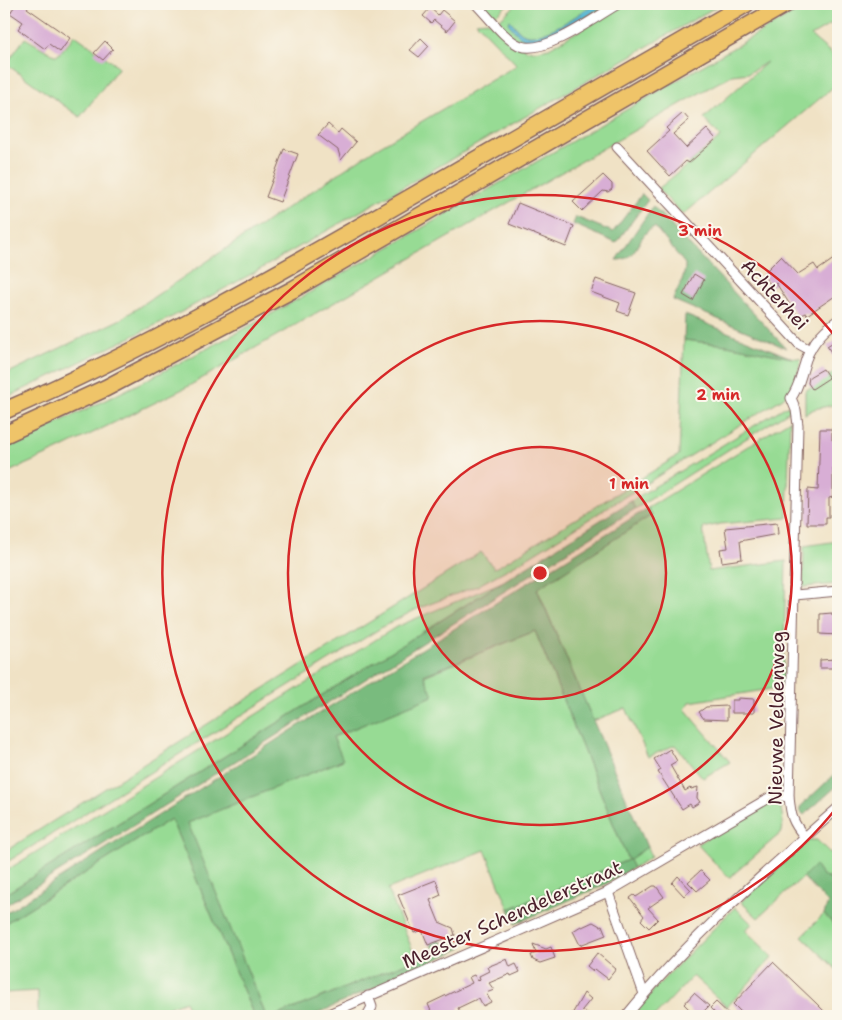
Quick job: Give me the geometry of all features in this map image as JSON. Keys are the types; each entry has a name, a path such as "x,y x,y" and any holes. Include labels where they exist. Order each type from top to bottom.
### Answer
{"highway":[{"path":"4,411 64,384 204,314 746,4"},
{"path":"4,435 106,388 292,290 786,4"}],"street":[{"path":"476,4 504,34 521,46 535,47 550,44 618,4"},
{"name":"Achterhei","path":"617,147 799,344 810,350"},
{"name":"Nieuwe Veldenweg","path":"805,837 794,824 789,797 798,425 796,410 791,398 800,384 810,350 822,333 838,320"},
{"path":"795,595 838,591"},
{"name":"Meester Schendelerstraat","path":"324,1016 608,892 774,795 789,797"},
{"path":"626,1016 672,962 734,902 838,808"},
{"path":"608,892 644,994"},
{"path":"367,1016 372,1007 368,996"}],"green space":[{"path":"480,4 508,4 497,14 491,16"},
{"path":"517,4 595,4 570,20 540,34 524,34 518,30 529,41 536,41 545,39 568,28 606,4 613,4 566,32 539,42 527,43 516,39 499,24 500,19"},
{"path":"625,4 721,4 257,271 172,317 4,399 4,375 121,319 375,149 517,65 476,22 488,21 526,50 534,51 549,48"},
{"path":"809,4 838,4 838,20 811,36 838,59 838,83 683,215 658,189 721,137 704,118 767,62 749,73 732,75 712,86 187,387 58,450 4,474 4,446 116,395 226,339 388,248"},
{"path":"75,35 119,67 80,117 6,64 25,38 54,55 58,55"},
{"path":"642,194 648,200 616,243 573,224 576,217 613,232"},
{"path":"653,206 786,348 673,300 683,278 685,264 655,227 645,234 629,256 616,260"},
{"path":"685,315 792,358 727,345 684,340"},
{"path":"684,340 727,345 801,359 793,385 783,398 522,561 477,586 417,609 384,626 4,864 4,852 481,552 494,568 499,566 679,455"},
{"path":"838,370 838,404 814,409 805,414 805,391"},
{"path":"788,405 791,410 635,509 631,501"},
{"path":"790,420 787,518 720,524 703,528 709,571 786,561 783,687 690,702 685,709 730,762 703,778 675,745 648,757 626,708 593,721 537,588 651,515 648,508"},
{"path":"631,501 635,509 4,906 4,895"},
{"path":"648,508 652,515 537,589 647,847 629,860 633,868 606,884 515,924 509,909 628,860 535,631 424,675 433,696 333,737 343,760 188,823 266,1016 254,1016 171,819 4,924 4,914 292,730"},
{"path":"838,541 838,584 803,587 804,546"},
{"path":"502,582 4,895 4,872 396,627"},
{"path":"535,631 628,860 509,909 485,850 388,889 416,959 275,1016 266,1016 187,823 342,760 333,737 432,696 424,676"},
{"path":"838,771 838,785 804,815 800,811 800,807"},
{"path":"774,798 778,800 782,812 782,832 729,878 697,844"},
{"path":"171,819 254,1016 192,1016 185,1001 147,1016 38,1016 38,991 4,993 4,924"},
{"path":"809,840 817,840 830,853 838,845 838,884 821,874 815,866 758,918 741,902"},
{"path":"647,847 651,857 633,868 628,860"},
{"path":"815,865 821,874 838,884 838,929 824,914 828,903 803,877"},
{"path":"735,907 752,924 745,930 773,957 727,1007 693,976 655,1016 633,1016 656,987"},
{"path":"824,914 838,929 838,971 802,936"},
{"path":"438,936 442,944 457,939 462,948 312,1016 275,1016 416,959 433,949 429,940"}],"water":[{"path":"595,4 606,4 557,34 537,41 529,41 522,38 508,23 510,20 524,34 540,34 570,20"}],"building":[{"path":"16,4 30,4 27,8 70,38 60,52 49,44 45,49 18,29 23,22 10,13"},
{"path":"430,8 438,15 442,10 455,21 447,31 434,20 431,23 423,16"},
{"path":"421,38 429,46 419,57 410,50"},
{"path":"105,41 113,49 103,60 94,53"},
{"path":"683,113 689,120 673,134 686,148 707,129 716,139 689,163 686,161 670,176 647,151 669,131 666,128"},
{"path":"328,124 338,133 341,129 356,142 341,160 338,150 318,135"},
{"path":"284,149 298,154 280,202 266,197"},
{"path":"603,175 612,184 612,189 608,192 603,191 582,211 573,202"},
{"path":"518,203 574,226 566,247 509,224"},
{"path":"781,256 798,274 814,264 818,270 838,256 838,294 807,315 806,313 798,317 776,283 772,286 762,275"},
{"path":"694,274 704,280 693,301 683,295"},
{"path":"596,279 636,293 628,315 617,311 620,303 591,292"},
{"path":"838,339 838,363 827,346"},
{"path":"823,369 829,378 812,389 808,383 809,377"},
{"path":"820,429 832,429 832,440 838,440 838,478 833,468 833,497 829,498 829,517 826,517 826,524 807,524 808,489 818,490"},
{"path":"777,523 778,534 740,541 742,559 722,562 720,549 728,548 725,528"},
{"path":"832,613 832,615 838,614 838,635 820,634 820,614"},
{"path":"836,659 836,668 820,668 820,660"},
{"path":"738,698 754,699 754,713 732,713 732,700 738,700"},
{"path":"727,706 727,720 704,719 699,712 706,707"},
{"path":"670,749 677,761 670,765 685,791 698,787 697,798 700,802 692,807 690,804 682,809 658,772 661,770 654,759"},
{"path":"700,871 710,880 697,891 688,882"},
{"path":"678,876 691,890 684,896 672,883"},
{"path":"436,880 441,895 430,900 439,922 453,928 455,935 428,945 422,930 414,933 398,895"},
{"path":"656,886 664,897 648,908 658,919 649,928 641,920 644,916 630,898 634,895 636,897"},
{"path":"593,922 600,926 602,925 606,935 580,945 573,931"},
{"path":"533,944 546,949 551,947 555,958 540,963 533,960 531,955 536,953"},
{"path":"597,953 616,969 608,979 595,969 593,971 587,966"},
{"path":"507,959 510,967 516,964 520,972 489,983 494,990 486,993 491,1002 483,1006 479,998 458,1008 462,1016 441,1016 439,1013 433,1016 428,1004 472,983 469,977 474,975 478,981 480,979 479,976 489,971 487,967"},
{"path":"773,962 829,1016 745,1016 733,1004"},
{"path":"584,993 591,999 582,1010 593,1016 571,1016"},
{"path":"694,993 709,1006 699,1016 696,1016 684,1004"},
{"path":"716,1002 731,1016 718,1016 710,1008"}]}
